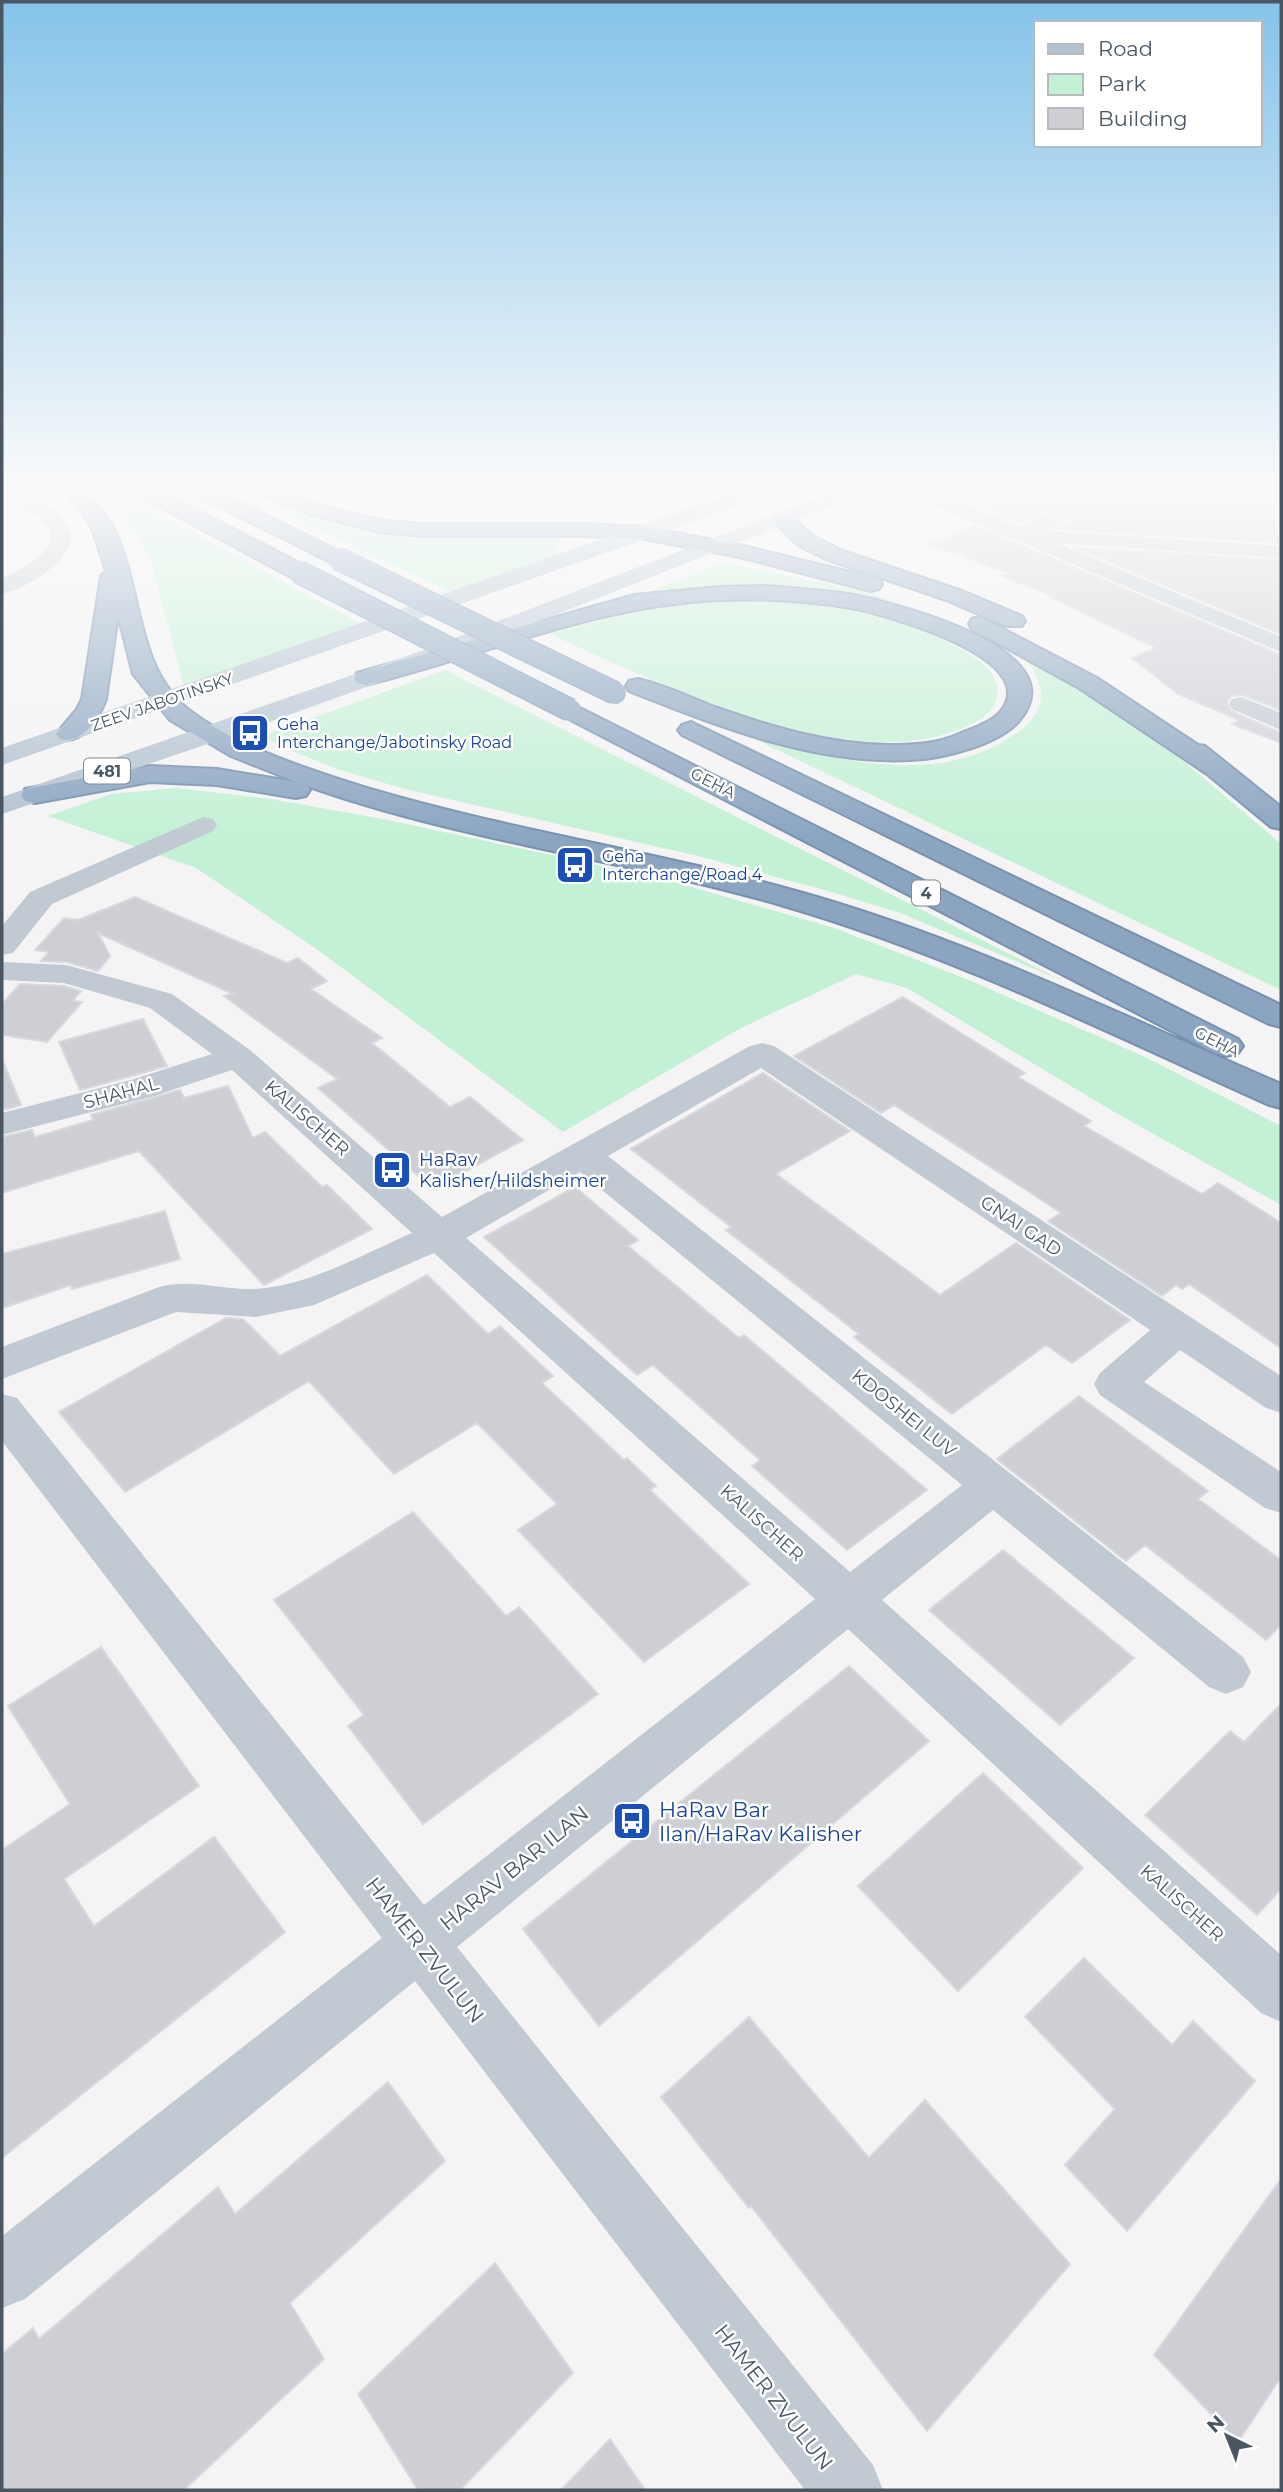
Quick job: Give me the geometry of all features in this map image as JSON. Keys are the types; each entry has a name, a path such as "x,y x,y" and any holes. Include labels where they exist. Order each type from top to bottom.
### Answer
{"highway":[{"path":"69,734 89,711 94,699 107,607"},
{"path":"126,607 145,674 152,689 164,702 212,735 310,778 436,817"},
{"name":"GEHA","path":"368,607 1281,1075"},
{"path":"437,607 626,690 1281,1017"},
{"path":"366,678 615,607"},
{"path":"626,690 792,741 823,747 895,752 956,744 981,736 1001,724 1014,711 1020,696 1018,682 1007,665 988,651 936,625 872,607"},
{"path":"935,607 1008,637 1088,683 1217,769"},
{"path":"983,607 1038,634 1078,659 1281,821"},
{"path":"35,795 127,776 182,774 255,782 436,817 728,881 893,931 999,972 1281,1097"}],"main road":[{"name":"ZEEV JABOTINSKY","path":"2,757 433,607"},
{"name":"481","path":"2,806 212,735 554,607"}],"street":[{"path":"1193,607 1281,645"},
{"path":"1241,704 1281,722"},
{"path":"2,946 41,898 203,825"},
{"name":"KALISCHER","path":"2,971 66,974 161,1000 238,1057 849,1600 1281,1993"},
{"name":"GNAI GAD","path":"583,1154 762,1053 1281,1397"},
{"name":"SHAHAL","path":"2,1124 142,1088 238,1057"},
{"path":"2,1364 173,1297 256,1303 314,1291 441,1235 583,1154"},
{"name":"KDOSHEI LUV","path":"583,1154 1226,1672"},
{"path":"1177,1330 1115,1384 1281,1495"},
{"name":"HAMER ZVULUN","path":"2,1410 848,2490"},
{"name":"HARAV BAR ILAN","path":"2,2276 993,1485"}],"green space":[{"path":"163,607 330,607 359,623 184,686"},
{"path":"664,607 832,607 858,612 912,627 971,655 995,678 997,694 992,709 970,725 952,732 906,741 856,740 802,731 693,697 550,634"},
{"path":"889,607 908,607 948,622"},
{"path":"1027,659 1101,700 1174,753 1281,844 1281,990 754,739 821,755 891,765 926,765 960,759 992,748 1022,729 1037,712 1040,687"},
{"path":"445,670 1061,980 900,913 698,856 405,789 340,770 263,736"},
{"path":"176,788 271,799 388,820 667,880 834,928 964,978 1143,1056 1281,1126 1281,1205 1116,1113 907,988 856,974 741,1028 563,1132 318,950 196,868 48,816 111,794"}],"building":[{"path":"1071,607 1168,607 1281,655 1281,710 1242,695 1231,696 1227,703 1231,711 1281,733 1281,743 1232,724 1239,720 1178,694 1132,658 1156,648"},
{"path":"1217,607 1281,607 1281,634"},
{"path":"135,897 287,963 298,958 327,981 311,989 382,1038 372,1043 450,1107 470,1097 523,1140 433,1189 318,1088 337,1079 224,996 233,994 98,933 110,956 98,971 67,962 41,961 49,952 35,950 64,918 78,920"},
{"path":"20,984 64,986 81,991 73,1001 82,1002 47,1042 2,1035 2,1004"},
{"path":"903,997 1025,1073 1018,1077 1091,1121 1084,1126 1202,1194 1218,1183 1281,1223 1281,1348 1189,1284 1182,1289 1176,1285 1162,1296 1048,1221 1061,1213 1034,1195 894,1105 881,1113 794,1056"},
{"path":"143,1019 167,1066 80,1090 59,1042"},
{"path":"2,1059 21,1105 2,1110"},
{"path":"763,1073 850,1131 776,1174 940,1295 1016,1243 1130,1320 1072,1363 1046,1345 952,1414 854,1337 859,1334 726,1230 731,1227 631,1149"},
{"path":"228,1086 253,1138 265,1132 322,1187 327,1185 372,1229 264,1285 139,1151 2,1193 2,1137 32,1130 35,1137 93,1120 91,1115 180,1090 184,1098"},
{"path":"575,1187 638,1240 628,1246 739,1338 744,1335 927,1490 847,1550 752,1466 760,1460 653,1365 637,1375 484,1237"},
{"path":"165,1211 180,1259 72,1289 71,1285 2,1308 2,1254"},
{"path":"427,1275 488,1334 500,1326 553,1376 542,1383 624,1460 627,1458 656,1486 650,1490 749,1584 644,1662 518,1530 557,1504 477,1423 394,1474 309,1381 125,1492 59,1412 226,1318 243,1319 280,1356"},
{"path":"1079,1396 1208,1491 1198,1499 1281,1560 1281,1625 1266,1640 1145,1545 1126,1561 997,1459"},
{"path":"413,1512 506,1616 519,1607 598,1694 423,1824 348,1726 364,1715 274,1600"},
{"path":"1003,1550 1134,1658 1060,1725 929,1610"},
{"path":"101,1647 199,1786 64,1879 94,1926 214,1837 285,1932 2,2158 2,1850 70,1804 8,1706"},
{"path":"849,1666 929,1741 599,2026 523,1929"},
{"path":"1281,1704 1281,1889 1257,1915 1145,1815 1230,1731 1244,1742"},
{"path":"983,1773 1083,1868 958,1991 858,1886"},
{"path":"1084,1958 1172,2045 1193,2021 1255,2081 1127,2231 1065,2165 1115,2109 1025,2017"},
{"path":"749,2017 869,2158 925,2100 1070,2264 927,2431 751,2206 749,2208 661,2097"},
{"path":"388,2082 445,2161 290,2303 324,2359 184,2490 2,2490 2,2354 33,2328 39,2339 218,2187 235,2214"},
{"path":"1281,2179 1281,2377 1238,2442 1154,2355"},
{"path":"495,2263 573,2373 460,2490 418,2490 358,2394"},
{"path":"610,2439 645,2490 561,2490"}],"place":[{"name":"Geha Interchange/Jabotinsky Road","path":"250,733"},
{"name":"Geha Interchange/Road 4","path":"575,865"},
{"name":"HaRav Kalisher/Hildsheimer","path":"392,1170"},
{"name":"HaRav Bar Ilan/HaRav Kalisher","path":"632,1821"}]}
